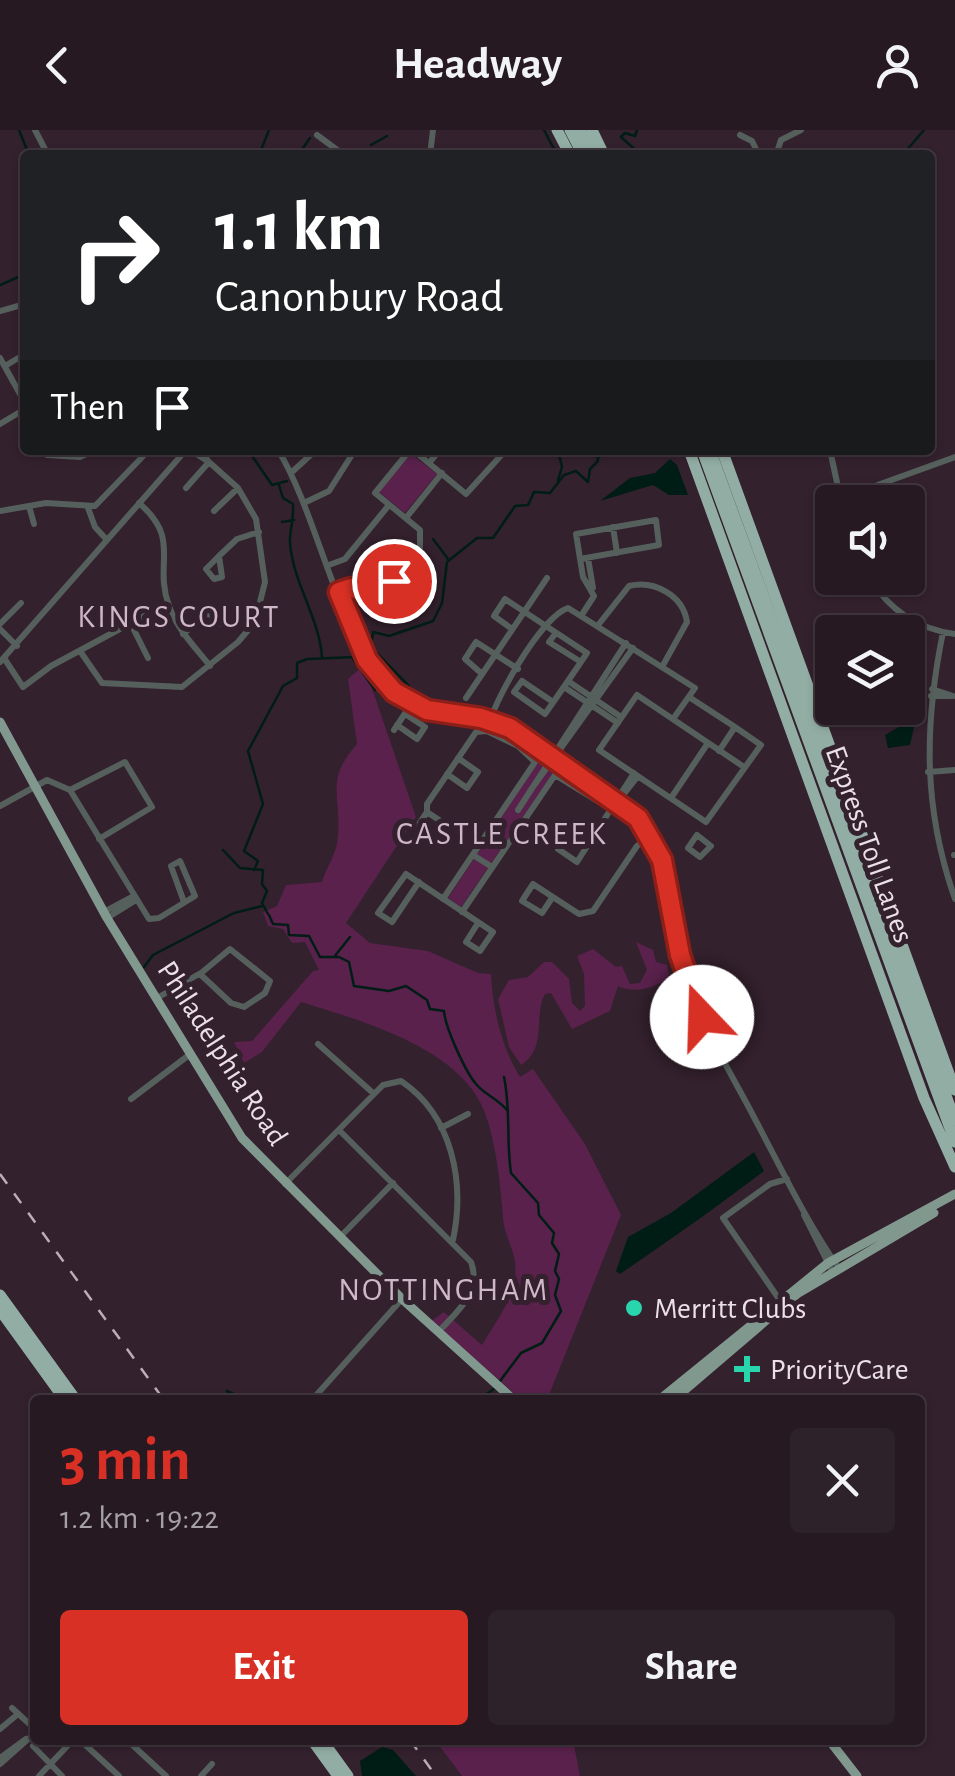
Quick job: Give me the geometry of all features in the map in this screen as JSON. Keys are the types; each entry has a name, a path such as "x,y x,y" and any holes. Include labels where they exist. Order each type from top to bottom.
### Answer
{"highway":[{"path":"691,455 924,1098 955,1167"},
{"name":"Express Toll Lanes","path":"704,455 955,1142"},
{"name":"Express Toll Lanes","path":"712,455 955,1120"},
{"path":"724,455 955,1090"},
{"path":"0,1295 72,1395"},
{"path":"0,1310 61,1395"},
{"path":"315,1745 332,1774"},
{"path":"326,1745 348,1776"}],"main road":[{"name":"Philadelphia Road","path":"0,722 106,915 241,1137 402,1299 508,1395"},
{"path":"665,1395 779,1299 955,1198"},
{"path":"679,1395 833,1265"},
{"path":"832,1745 856,1776"}],"street":[{"path":"778,150 781,140 801,130"},
{"path":"317,134 338,150"},
{"path":"740,135 749,138 755,150"},
{"path":"4,366 20,357"},
{"path":"0,358 20,396"},
{"path":"47,455 84,455"},
{"path":"0,512 29,506 88,508 107,498 144,455"},
{"path":"170,611 131,624 23,687 2,660 183,455"},
{"path":"197,455 209,462"},
{"path":"80,651 105,684 182,687 246,634 263,600 266,582 259,532 253,512 238,488 204,455"},
{"path":"281,455 306,502 371,666 387,686 412,703 436,712 489,720 554,756 619,800 651,835 662,860 673,927 692,993 833,1265"},
{"path":"292,472 311,455"},
{"path":"306,502 328,491 352,455"},
{"path":"339,592 351,588 371,594 387,589 422,541 420,530 374,492 407,455"},
{"path":"419,455 470,493 502,455"},
{"path":"430,464 436,455"},
{"path":"831,455 837,485"},
{"path":"880,485 955,457"},
{"path":"186,488 209,462"},
{"path":"406,518 442,474"},
{"path":"214,511 238,488"},
{"path":"139,503 164,534 165,588 170,611 183,634 210,666"},
{"path":"29,506 34,524"},
{"path":"330,566 346,559 390,506"},
{"path":"88,508 95,527 107,540"},
{"path":"583,614 594,596 576,534 656,520 659,545 584,558"},
{"path":"613,527 617,552"},
{"path":"219,556 240,538 259,532"},
{"path":"466,698 547,578"},
{"path":"599,624 629,586 654,586 674,598 686,622 662,667"},
{"path":"885,595 900,613 955,634"},
{"path":"512,630 494,616 503,600 525,610 587,653 554,702 545,714 514,692 522,681 554,702"},
{"path":"17,646 0,627 21,603"},
{"path":"487,731 489,720 518,669 547,626 568,608 695,688 673,720"},
{"path":"183,634 208,613 221,624"},
{"path":"131,624 148,658"},
{"path":"943,632 932,692 928,772 937,842 955,899"},
{"path":"482,673 464,659 474,643 518,669"},
{"path":"518,810 629,645"},
{"path":"566,684 620,720"},
{"path":"932,692 954,697"},
{"path":"706,822 599,750 637,695 744,768"},
{"path":"689,697 761,744 698,835"},
{"path":"405,714 425,727 417,739 395,728 412,703"},
{"path":"719,751 736,727"},
{"path":"428,812 442,822 432,837 417,827 428,812 427,804 476,732 487,731 535,759 444,899"},
{"path":"671,798 708,744"},
{"path":"447,774 467,788 478,772 458,758"},
{"path":"70,790 125,762 152,807 99,839"},
{"path":"928,772 955,770"},
{"path":"462,912 558,774 612,810"},
{"path":"588,846 569,833 558,849 577,862 588,846 612,810 636,775"},
{"path":"0,806 52,779 70,790 152,920 184,902 194,896 180,861 172,866 184,902"},
{"path":"508,803 526,817"},
{"path":"552,898 542,913 522,900 533,884 579,914 589,914 637,846 651,835"},
{"path":"474,854 492,867"},
{"path":"418,882 392,922 378,914 406,874 444,899 478,923 493,932 480,951 466,942 478,923"},
{"path":"106,915 135,898"},
{"path":"157,998 200,974 232,949 270,983 265,993 240,1008 200,974"},
{"path":"318,1044 374,1093"},
{"path":"130,1098 189,1056"},
{"path":"284,1184 386,1082 401,1082 422,1100 441,1128 458,1175 453,1240"},
{"path":"441,1128 468,1114"},
{"path":"338,1130 471,1262 475,1280 469,1298 438,1332"},
{"path":"779,1299 723,1218 770,1184 786,1179"},
{"path":"339,1238 393,1183"},
{"path":"316,1395 402,1299"},
{"path":"0,1729 15,1711 30,1726"},
{"path":"0,1761 30,1743"},
{"path":"32,1745 62,1776"},
{"path":"39,1776 71,1745"},
{"path":"82,1745 119,1776"},
{"path":"132,1745 166,1776"},
{"path":"201,1776 212,1764"}],"shaded area":[{"path":"410,455 437,474 405,513 379,492"},
{"path":"670,459 677,465 688,495 669,495 653,485 600,501 630,478 655,473"},
{"path":"364,665 416,817 346,923 370,943 428,951 478,973 491,974 499,1027 513,1065 520,1077 533,1069 585,1144 621,1215 549,1395 516,1395 431,1321 444,1312 482,1345 514,1284 515,1262 504,1224 492,1139 473,1090 455,1071 406,1040 301,1002 262,1052 244,1063 234,1042 252,1041 313,971 319,970 305,942 292,943 283,929 268,926 263,912 277,906 286,885 322,882 334,854 338,836 338,778 357,744 348,679"},
{"path":"915,725 910,745 888,748 885,735 899,727"},
{"path":"542,756 557,767 461,907 448,898"},
{"path":"636,942 653,950 656,962 667,965 669,977 644,989 618,986 610,1011 572,1029 551,993 545,994 534,1050 521,1065 509,1047 498,999 509,980 528,977 544,962 552,962 569,979 572,1003 580,1011 585,1006 584,974 577,956 593,949 616,967 622,966 630,984 640,983 647,970"},
{"path":"754,1152 764,1171 620,1274 616,1271 628,1237 671,1213"},
{"path":"439,1745 574,1745 580,1776 462,1776"},
{"path":"382,1747 393,1750 416,1776 362,1776 360,1761"}],"waterway":[{"path":"19,130 27,150"},
{"path":"261,150 269,130"},
{"path":"544,130 554,150"},
{"path":"635,150 621,137 625,133 635,136 637,130"},
{"path":"907,150 924,130"},
{"path":"371,145 387,136"},
{"path":"302,150 310,138"},
{"path":"0,285 20,276"},
{"path":"251,455 272,485 287,481"},
{"path":"558,480 562,467 559,455"},
{"path":"409,686 371,647 373,632 389,636 433,621 442,603 447,562 477,538 493,538 515,506 528,505 534,492 550,493 564,475 576,471 588,482 597,455"},
{"path":"279,485 283,498 293,504 292,558 317,629 322,658"},
{"path":"282,522 294,520"},
{"path":"433,539 448,559"},
{"path":"309,659 355,657"},
{"path":"254,870 258,861 244,851 263,804 248,751 283,686 297,678 297,663 307,659"},
{"path":"353,659 375,690"},
{"path":"223,850 240,868 263,870 262,884 267,891 262,903 268,914"},
{"path":"234,913 262,906"},
{"path":"144,967 153,955 232,914"},
{"path":"269,915 273,924 288,925 289,935 309,936 320,957 339,957 349,962 354,986 389,991 406,986 427,1000 430,1009 444,1011 452,1038 472,1078 507,1110"},
{"path":"334,957 350,937"},
{"path":"500,1381 521,1353 542,1343 561,1311 555,1295 559,1254 552,1243 554,1233 539,1215 538,1203 511,1173 504,1077"},
{"path":"485,1395 494,1389"},
{"path":"227,1391 235,1395"}],"railway":[{"path":"0,1174 160,1395"},
{"path":"414,1745 436,1776"}],"place":[{"name":"Merritt Clubs","path":"634,1308"},
{"name":"PriorityCare","path":"747,1369"}],"district":[{"name":"KINGS COURT","path":"179,616"},
{"name":"CASTLE CREEK","path":"502,833"},
{"name":"NOTTINGHAM","path":"444,1289"}],"route":[{"path":"394,581 376,594 351,588 339,592 360,647 375,672 394,692 420,707 481,718 510,728 622,802 638,818 662,860 680,955 702,1017"}]}
